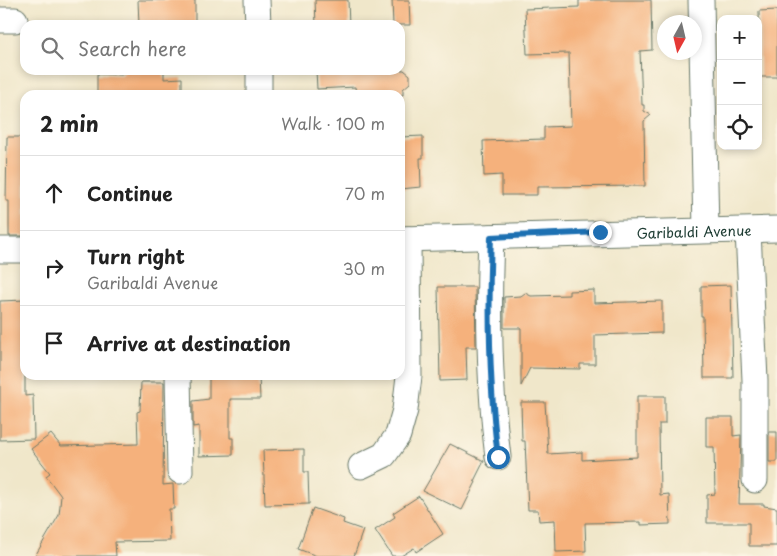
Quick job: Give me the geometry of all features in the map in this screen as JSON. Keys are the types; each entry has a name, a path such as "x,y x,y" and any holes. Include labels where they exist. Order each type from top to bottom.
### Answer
{"street":[{"path":"257,0 258,20"},
{"path":"701,0 706,230"},
{"path":"259,75 259,90"},
{"name":"Garibaldi Avenue","path":"405,239 600,232 682,233 706,230 748,231 777,229"},
{"path":"748,231 755,380 755,480"},
{"path":"491,237 488,307 492,402 498,457"},
{"path":"0,250 20,250"},
{"path":"361,466 384,455 398,435 405,410 409,376 405,266"},
{"path":"178,380 180,471"}],"building":[{"path":"138,0 195,0 195,20 139,20"},
{"path":"315,0 348,0 349,20 316,20"},
{"path":"392,0 409,0 410,25 405,25 405,20 393,20"},
{"path":"579,0 651,0 652,50 640,51 642,105 644,105 644,111 651,115 644,121 645,186 537,187 537,195 502,195 502,175 484,176 483,141 544,139 544,127 571,126 569,53 527,54 525,9 579,7"},
{"path":"777,10 777,77 762,77 762,15 759,15 759,11"},
{"path":"405,71 410,75 410,83 403,90 355,90 355,87 317,89 316,75 405,75"},
{"path":"97,75 164,75 164,79 182,78 182,90 97,90"},
{"path":"423,136 423,158 420,158 421,187 405,189 405,137"},
{"path":"7,137 20,137 20,236 9,236 9,201 6,201"},
{"path":"731,285 733,378 704,378 701,286"},
{"path":"438,287 475,287 476,347 466,347 467,380 440,381"},
{"path":"594,290 594,303 662,301 662,333 595,335 595,364 580,364 580,369 530,368 521,386 521,328 504,328 504,297 521,296 525,293 531,296 569,295 569,291"},
{"path":"20,300 20,380 25,380 25,396 33,395 34,439 0,440 0,301"},
{"path":"209,380 259,380 260,399 230,399 230,438 233,438 233,455 199,456 199,426 193,427 193,401 209,399"},
{"path":"141,382 164,382 163,485 173,484 174,509 169,509 170,541 115,542 116,556 35,556 59,515 61,496 46,476 50,473 31,449 51,434 61,446 138,444 137,412 140,411"},
{"path":"637,396 665,396 665,424 659,424 660,495 669,494 670,524 641,525 641,522 585,523 586,551 556,552 555,520 539,521 538,510 528,510 525,441 522,441 521,402 545,402 548,454 582,452 582,460 637,457"},
{"path":"706,417 733,417 733,436 741,435 739,504 764,504 764,506 777,508 777,546 749,546 749,523 707,523 707,495 715,494 714,447 706,447"},
{"path":"769,432 777,432 777,462 769,462"},
{"path":"450,444 484,461 462,510 423,491"},
{"path":"304,449 304,472 308,472 309,504 265,505 263,450"},
{"path":"419,496 443,534 416,552 414,548 401,556 392,556 375,530 395,517 393,513"},
{"path":"313,508 344,519 343,523 363,530 354,556 317,556 298,549"}],"route":[{"path":"498,457 492,402 488,307 491,237 600,232"}]}
